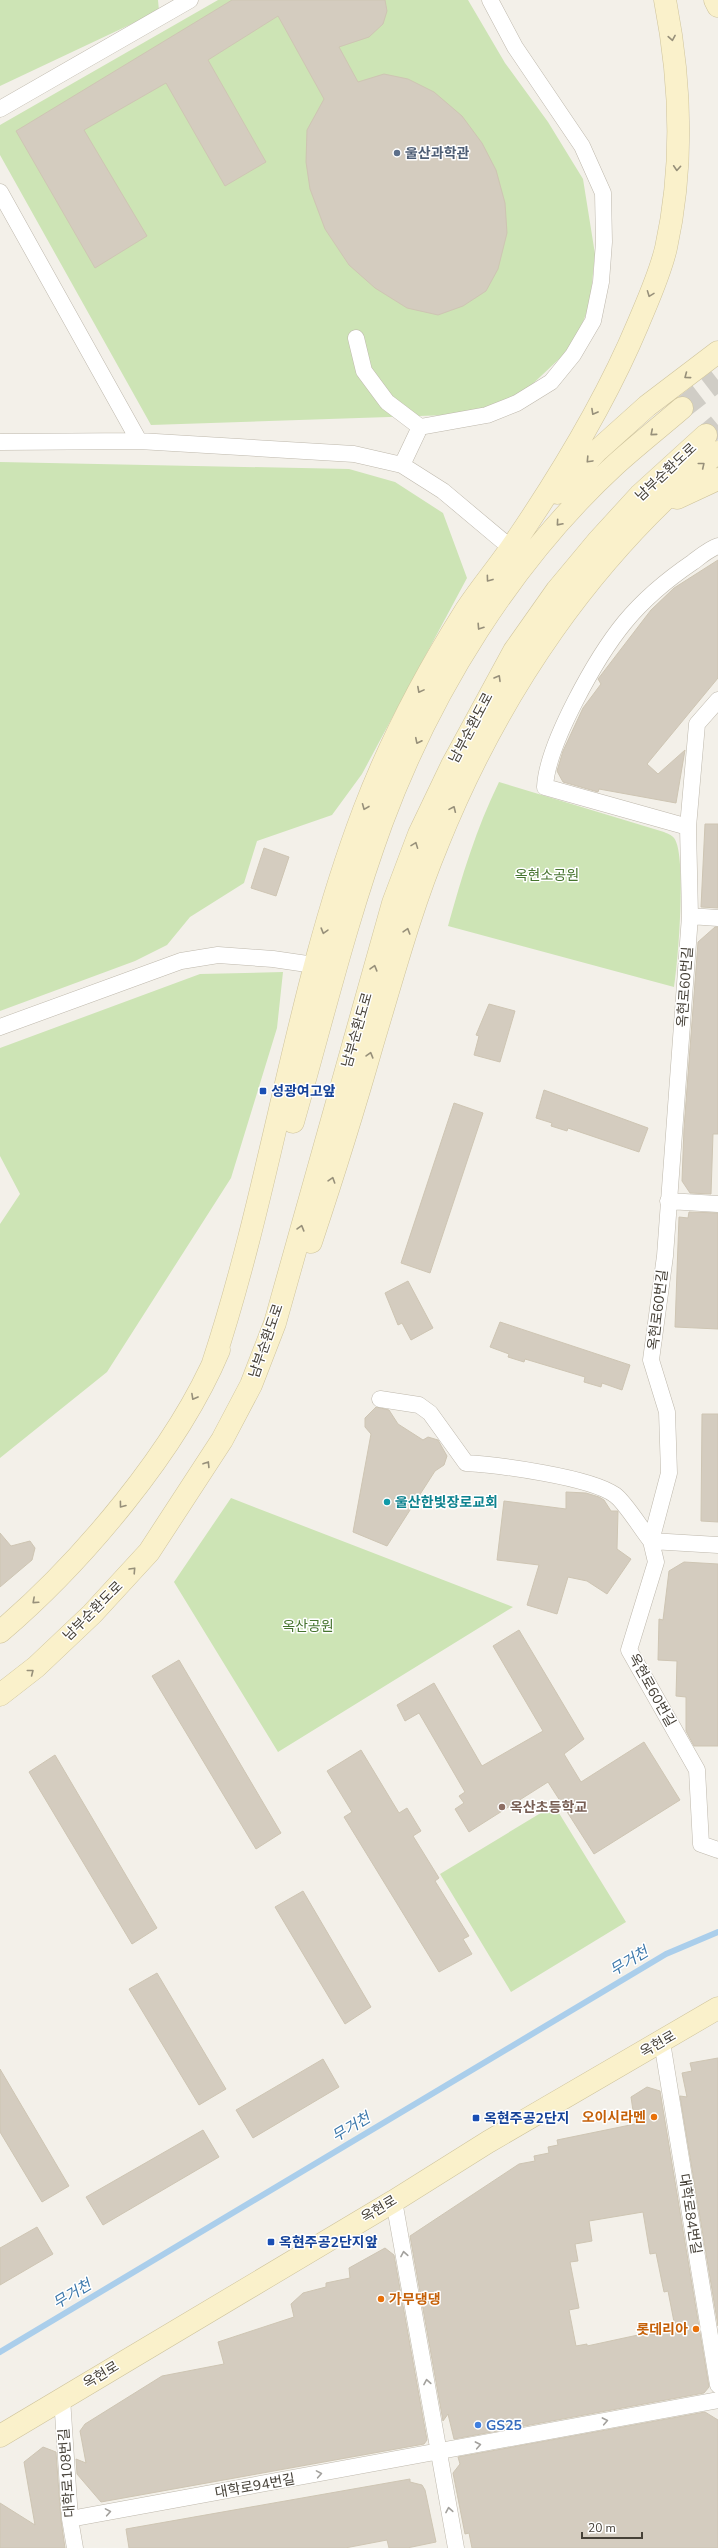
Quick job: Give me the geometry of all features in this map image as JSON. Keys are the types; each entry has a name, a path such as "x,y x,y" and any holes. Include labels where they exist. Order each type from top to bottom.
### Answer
{"main road":[{"path":"213,1363 250,1241 314,965 337,886 365,807 396,736 465,612 511,548 571,454 613,377 630,342 665,252 673,206 679,129 676,65 665,0"},
{"path":"715,0 718,6"},
{"path":"511,548 554,496 598,450 647,406 718,352"},
{"path":"0,1632 52,1585 112,1517 146,1473 184,1416 213,1363 237,1307 358,892 383,820 416,744 445,687 480,627 525,563 569,512 615,465 682,408"},
{"name":"남부순환도로","path":"0,1695 36,1667 92,1614 149,1552 218,1446 251,1385 275,1323 393,903 419,834 452,765 514,651 557,590 596,542 640,495 706,435"},
{"path":"251,1385 279,1327 302,1272 347,1132 411,915 438,843 468,775 497,718 533,657 571,604 610,556 653,512 718,452"},
{"path":"653,512 681,495 718,479"},
{"name":"옥현로","path":"0,2436 394,2201 488,2142 718,2008"}],"street":[{"path":"0,110 190,0"},
{"path":"356,338 364,371 387,402 420,427 487,415 517,403 551,382 573,355 593,321 601,282 604,242 603,193 582,146 515,47 490,0"},
{"path":"0,192 139,441"},
{"path":"402,465 420,427"},
{"path":"0,442 139,441 354,454 402,465 443,491 511,548"},
{"path":"688,827 545,787 545,776 555,744 584,684 624,622 666,580 718,546"},
{"name":"옥현로60번길","path":"718,700 696,724 688,827 690,916 665,1256 651,1360 667,1412 669,1473 651,1542 656,1562 629,1650 697,1770 701,1844 718,1850"},
{"path":"690,916 718,918"},
{"path":"0,1027 181,961 218,955 272,958 314,965"},
{"path":"668,1201 718,1204"},
{"path":"380,1399 419,1405 430,1413 466,1463 510,1467 593,1484 616,1495 651,1542 718,1545"},
{"name":"대학로84번길","path":"662,2042 718,2385"},
{"path":"394,2201 456,2548"},
{"name":"대학로108번길","path":"62,2398 70,2519 75,2548"},
{"path":"439,2452 718,2400"},
{"name":"대학로94번길","path":"70,2519 439,2452"}],"green space":[{"path":"0,0 158,0 159,11 0,86"},
{"path":"218,0 468,0 505,63 548,122 583,179 595,254 590,303 575,344 523,393 482,411 449,415 151,425 0,155 0,125"},
{"path":"0,462 349,469 395,482 443,513 467,578 362,774 332,815 257,841 244,883 190,917 167,945 135,961 0,1011"},
{"name":"옥현소공원","path":"499,782 664,832 674,838 678,848 681,886 678,956 674,987 448,926 470,853 483,817"},
{"path":"283,972 277,1028 231,1178 107,1372 0,1458 0,1224 20,1194 0,1156 0,1048 200,974"},
{"name":"옥산공원","path":"231,1498 513,1607 278,1752 174,1582"},
{"path":"554,1805 626,1922 511,1992 440,1874"}],"building":[{"name":"울산과학관","path":"232,0 385,0 387,11 383,24 369,37 339,47 358,82 384,74 408,79 434,92 462,116 482,143 496,170 505,203 507,233 498,269 486,291 463,306 438,315 407,308 375,288 349,265 325,229 310,189 306,162 307,130 324,99 278,16 208,60 266,162 225,186 166,83 84,130 147,236 95,268 16,131"},
{"path":"718,560 718,678 647,764 658,774 685,750 676,803 599,789 598,792 563,782 557,771 563,751 583,708 601,684 598,679 651,610 674,588"},
{"path":"705,824 718,824 718,908 701,907"},
{"path":"264,848 289,857 276,896 251,888"},
{"path":"715,927 718,927 718,1134 713,1134 711,1194 690,1193 682,1181 684,1128 698,942"},
{"path":"489,1004 515,1011 500,1062 474,1055 479,1036 476,1035"},
{"path":"544,1090 648,1128 639,1152 568,1128 567,1131 551,1126 552,1123 536,1118"},
{"path":"454,1103 483,1113 430,1273 401,1263"},
{"path":"689,1212 718,1213 718,1329 675,1327 679,1217 688,1218"},
{"path":"408,1281 433,1328 411,1340 402,1323 398,1325 385,1293"},
{"path":"500,1322 630,1365 622,1390 602,1383 601,1387 584,1382 585,1377 525,1359 524,1362 508,1357 509,1354 490,1347"},
{"name":"울산한빛장로교회","path":"376,1407 389,1410 398,1424 423,1440 428,1437 438,1440 447,1456 444,1465 435,1471 387,1546 353,1532 371,1434 365,1427 365,1418"},
{"path":"702,1414 718,1414 718,1522 701,1521"},
{"path":"566,1492 586,1493 599,1497 604,1500 611,1511 618,1511 617,1549 631,1559 607,1594 587,1581 568,1577 557,1614 527,1605 539,1565 497,1560 504,1501 566,1509"},
{"path":"0,1533 11,1546 30,1541 35,1548 32,1560 0,1587"},
{"path":"684,1562 718,1564 718,1746 694,1746 686,1731 686,1697 676,1696 677,1661 658,1660 659,1619 663,1620 669,1571"},
{"path":"519,1630 584,1739 564,1754 581,1782 644,1742 680,1800 594,1854 548,1782 469,1832 455,1809 464,1803 459,1796 465,1792 419,1713 405,1721 397,1705 434,1683 482,1766 543,1731 493,1646"},
{"path":"179,1660 281,1833 256,1849 152,1676"},
{"path":"361,1750 399,1813 407,1808 421,1831 413,1836 439,1878 435,1881 469,1936 463,1939 472,1954 439,1972 344,1817 352,1812 327,1771"},
{"path":"55,1755 157,1928 132,1944 29,1772"},
{"path":"303,1891 371,2007 345,2024 275,1907"},
{"path":"157,1973 226,2089 199,2105 129,1989"},
{"path":"718,2058 718,2326 680,2096 687,2097 682,2073 692,2071 690,2063"},
{"path":"323,2059 339,2087 253,2138 236,2110"},
{"path":"0,2069 69,2186 42,2202 0,2132"},
{"path":"647,2087 660,2091 709,2387 704,2393 454,2439 448,2414 443,2421 410,2236 519,2164 535,2161 534,2156 549,2153 548,2147 558,2145 557,2140 635,2124 631,2097","holes":["643,2212 650,2254 656,2253 664,2292 668,2291 675,2327 587,2346 587,2344 576,2346 569,2310 579,2308 570,2262 578,2261 575,2244 592,2241 589,2221"]},
{"path":"203,2130 219,2157 103,2225 86,2197"},
{"path":"37,2227 53,2254 0,2285 0,2248"},
{"path":"385,2248 394,2255 427,2440 424,2444 101,2502 77,2474 76,2459 86,2463 80,2431 85,2424 162,2376 224,2364 218,2342 294,2317 291,2304 303,2293 326,2287 326,2283 350,2278 349,2268"},
{"path":"705,2412 718,2420 718,2548 472,2548 469,2533 465,2534 453,2473 460,2464 458,2457"},
{"path":"43,2447 56,2452 61,2520 65,2548 0,2548 0,2503 35,2525 24,2462"},
{"path":"410,2479 410,2482 422,2485 425,2490 436,2542 407,2548 389,2548 387,2540 345,2548 129,2548 126,2529"}],"waterway":[{"name":"무거천","path":"0,2352 666,1954 718,1932"}],"tunnel":[{"path":"682,408 718,380"},
{"path":"706,435 718,425"}],"place":[{"name":"울산과학관","path":"397,153"},
{"name":"성광여고앞","path":"263,1091"},
{"name":"울산한빛장로교회","path":"387,1502"},
{"name":"옥산초등학교","path":"502,1807"},
{"name":"오이시라멘","path":"654,2117"},
{"name":"옥현주공2단지","path":"476,2118"},
{"name":"옥현주공2단지앞","path":"271,2242"},
{"name":"가무댕댕","path":"381,2299"},
{"name":"롯데리아","path":"696,2329"},
{"name":"GS25","path":"478,2425"}]}
